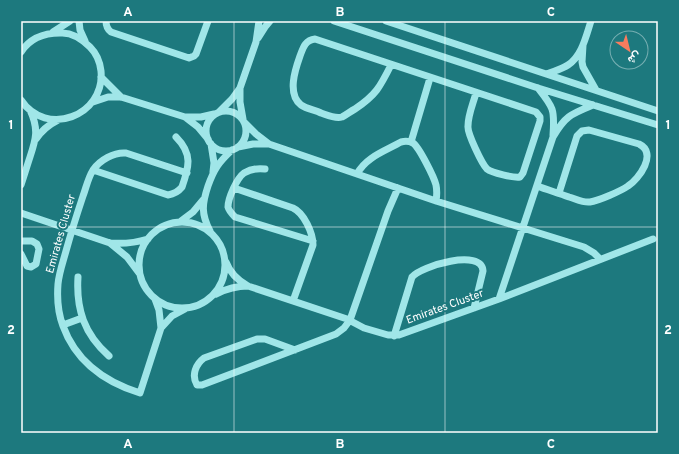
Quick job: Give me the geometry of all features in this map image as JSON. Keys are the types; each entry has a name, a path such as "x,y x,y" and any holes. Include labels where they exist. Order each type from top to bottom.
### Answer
{"street":[{"path":"51,33 70,21"},
{"path":"79,21 80,30 85,42"},
{"path":"106,21 107,28 111,32 192,58 196,54 208,21"},
{"path":"210,231 204,216 204,200 213,172 214,162 210,141 206,131 207,124 211,118 232,99 240,88 256,42 259,21"},
{"path":"256,42 270,21"},
{"path":"334,21 538,88 658,125"},
{"path":"386,21 658,111"},
{"path":"548,74 564,67 577,56 591,21"},
{"path":"21,100 30,110 43,118 59,120 67,119 82,112 93,102 100,86 101,77 97,57 92,49 85,42 63,32 41,36 31,41 22,50"},
{"path":"391,65 381,85 373,96 342,116 335,117 305,107 299,102 293,93 300,56 305,44 315,39 536,112 540,117 540,121 526,166 520,177 492,171 486,168 482,163 468,128 468,121 476,93"},
{"path":"583,44 583,67 596,90"},
{"path":"101,77 121,97"},
{"path":"411,142 430,78"},
{"path":"213,172 222,160 242,143 245,138 246,127 240,102 240,88"},
{"name":"Emirates Cluster","path":"538,88 550,103 552,109 554,121 553,137"},
{"path":"93,102 108,97 121,97 185,117 201,117 224,111 235,112 256,134 269,144 436,201 584,248 594,253 600,259"},
{"name":"Emirates Cluster","path":"394,336 499,299 553,137 560,125 569,116 593,105"},
{"path":"21,185 35,139 35,124 30,110"},
{"path":"185,117 198,127 216,148 221,150 253,144 269,144"},
{"path":"35,139 43,129 59,120"},
{"path":"537,186 583,201 596,201 628,186 638,176 648,156 646,150 639,144 589,130 582,131 577,136 559,193"},
{"path":"93,170 168,195 175,194 182,187 188,165 186,150 176,137"},
{"path":"357,174 363,164 372,158 401,142 411,142 417,146 433,177 437,191 436,201"},
{"name":"Emirates Cluster","path":"161,328 140,393 110,381 91,368 74,348 68,337 63,325 59,305 59,274 88,183 96,166 111,155 122,152 187,173"},
{"path":"265,169 252,169 240,176 236,181 228,205 229,211 233,215 313,241"},
{"path":"234,188 296,209 303,217 313,241 294,301"},
{"path":"295,350 265,339 257,338 204,358 196,368 195,381 198,385 202,386 295,350 336,334 344,328 350,320 388,211 398,188"},
{"path":"180,222 193,212 204,200"},
{"path":"21,213 110,243 133,243 148,239"},
{"path":"154,299 164,305 175,308 186,308 206,302 220,288 226,271 226,262 221,245 210,231 204,227 188,222 171,223 154,232 143,247 140,255 140,274 142,283 154,299 159,310 161,328"},
{"path":"499,299 652,238"},
{"path":"21,241 32,241 37,244 39,249 36,264 33,267 27,266 21,254"},
{"path":"110,243 127,257 140,274"},
{"path":"226,262 234,276 248,286 350,320 364,328 394,336 412,277 432,266 459,260 476,261 481,264 483,271 474,308"},
{"path":"78,277 78,298 82,318 92,338 108,356"},
{"path":"214,295 230,288 248,286"},
{"path":"161,328 172,316 186,308"},
{"path":"63,325 82,318"}]}
